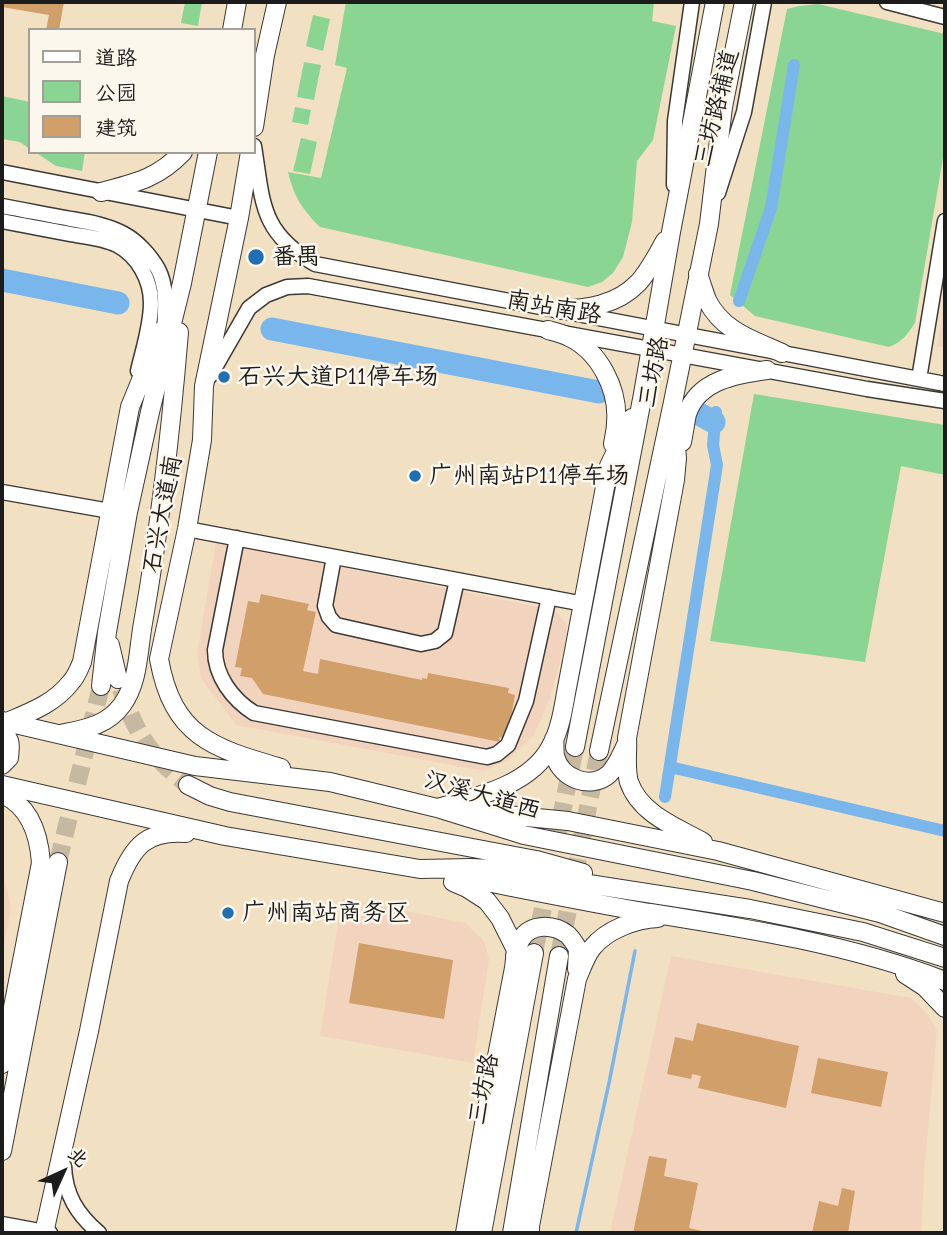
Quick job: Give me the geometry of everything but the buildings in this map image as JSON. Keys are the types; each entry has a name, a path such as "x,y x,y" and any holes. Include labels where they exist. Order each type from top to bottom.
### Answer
{"main road":[{"path":"232,28 237,2"},
{"path":"256,114 277,2"},
{"name":"三坊路","path":"575,747 715,2"},
{"name":"三坊路","path":"599,751 709,224 723,107 744,2"},
{"path":"101,192 144,180 166,168 181,154"},
{"name":"石兴大道南","path":"101,686 107,632 128,512 182,283 208,154"},
{"name":"石兴大道南","path":"250,154 204,386 202,440 187,529 159,659 163,680 173,705 189,726 206,740 231,753 330,782"},
{"path":"558,310 603,305 627,293 640,281 672,226"},
{"path":"698,273 708,301 719,318 731,329 782,353"},
{"path":"2,765 9,758 10,744 4,725 56,697 72,681 82,662 130,407 182,283"},
{"path":"58,735 101,724 122,705 135,673 173,416 182,283"},
{"path":"438,808 488,794 517,779 543,760 560,722 617,421 616,403 606,375 593,354 569,337 548,330"},
{"path":"718,851 650,811 639,800 629,782 627,742 687,415 697,397 727,377 767,370"},
{"path":"609,466 643,394"},
{"path":"673,402 677,458 675,480"},
{"path":"107,632 118,679"},
{"path":"135,673 144,674 153,668 159,659"},
{"name":"汉溪大道西","path":"4,725 195,766 330,782 438,808 524,835 753,881 880,914 945,936"},
{"path":"554,739 556,757 567,774 574,779 589,782 597,781 611,771 627,742"},
{"path":"2,785 225,836 789,937 881,959 945,981"},
{"path":"188,785 230,802 536,860 651,893"},
{"path":"2,794 22,808 33,824 40,846 40,863 2,1064"},
{"path":"438,808 568,821 718,851 940,910"},
{"path":"46,1233 119,881 127,863 139,846 155,835 175,832 225,836"},
{"path":"2,1151 58,862"},
{"path":"420,869 492,869 750,909 863,932 945,958"},
{"path":"420,869 467,888 487,901 500,918 516,950 465,1230"},
{"path":"577,979 590,950 601,939 646,918 676,917"},
{"path":"515,956 519,941 530,930 539,927 553,927 566,933 578,949 577,979 530,1233"},
{"name":"三坊路","path":"482,1233 534,953"},
{"path":"512,1233 559,956"},
{"path":"881,959 925,986 945,1008"},
{"path":"919,971 943,967 945,964"}],"street":[{"path":"887,2 945,17"},
{"name":"三坊路辅道","path":"672,226 675,121 691,3"},
{"name":"三坊路辅道","path":"709,224 744,112 765,3"},
{"name":"南站南路","path":"255,154 263,203 269,221 281,239 315,264 945,384"},
{"path":"2,172 239,218"},
{"path":"2,206 103,225 121,232 143,250 158,269 163,287 165,305 161,367"},
{"path":"2,221 117,245 140,266 147,280 151,301 130,407"},
{"path":"919,379 945,221"},
{"name":"南站南路","path":"204,386 249,308 266,295 287,287 308,286 945,401"},
{"path":"2,492 110,511"},
{"path":"187,529 584,604"},
{"path":"237,538 215,662 232,694 254,713 487,757 497,754 508,745 526,701 549,597"},
{"path":"334,557 325,606 329,617 337,625 421,644 435,641 444,632 457,580"},
{"path":"63,1146 64,1182 78,1211 99,1233"},
{"path":"2,1224 46,1233"}],"shaded area":[{"path":"945,299 945,348 937,346"},
{"path":"216,542 554,610 566,623 567,638 550,698 534,735 510,759 484,771 236,725 201,678 197,654"},
{"path":"2,867 11,908 2,957"},
{"path":"342,898 465,923 484,941 489,959 473,1063 320,1036"},
{"path":"671,956 911,998 926,1013 937,1030 921,1233 610,1233"}],"green space":[{"path":"185,2 202,2 198,26 181,23"},
{"path":"346,2 654,2 652,21 676,26 653,140 637,161 632,222 623,257 613,273 602,282 588,287 320,227 300,202 288,172 321,178 347,68 335,65"},
{"path":"818,4 945,34 945,146 915,323 904,338 889,347 755,316 730,295 787,9"},
{"path":"313,15 330,19 323,51 306,46"},
{"path":"304,62 321,65 314,100 297,97"},
{"path":"2,96 28,102 28,148 20,142 2,139"},
{"path":"295,107 311,110 308,125 292,122"},
{"path":"301,138 317,142 310,174 293,171"},
{"path":"38,154 85,154 82,171 56,166"},
{"path":"754,394 945,425 945,475 901,466 865,662 710,641"}],"waterway":[{"path":"739,301 771,208 794,65"},
{"path":"2,280 118,303"},
{"path":"272,329 599,392"},
{"path":"665,797 717,465 713,445 716,412"},
{"path":"701,415 714,422"},
{"path":"670,767 945,831"},
{"path":"576,1233 635,951"}],"tunnel":[{"path":"58,862 101,686"},
{"path":"121,689 132,719 146,743 154,754 188,785"},
{"path":"534,953 575,747"},
{"path":"559,956 599,751"}],"place":[{"name":"番禺","path":"256,257"},
{"name":"石兴大道P11停车场","path":"224,377"},
{"name":"广州南站P11停车场","path":"415,476"},
{"name":"广州南站商务区","path":"228,913"}]}
